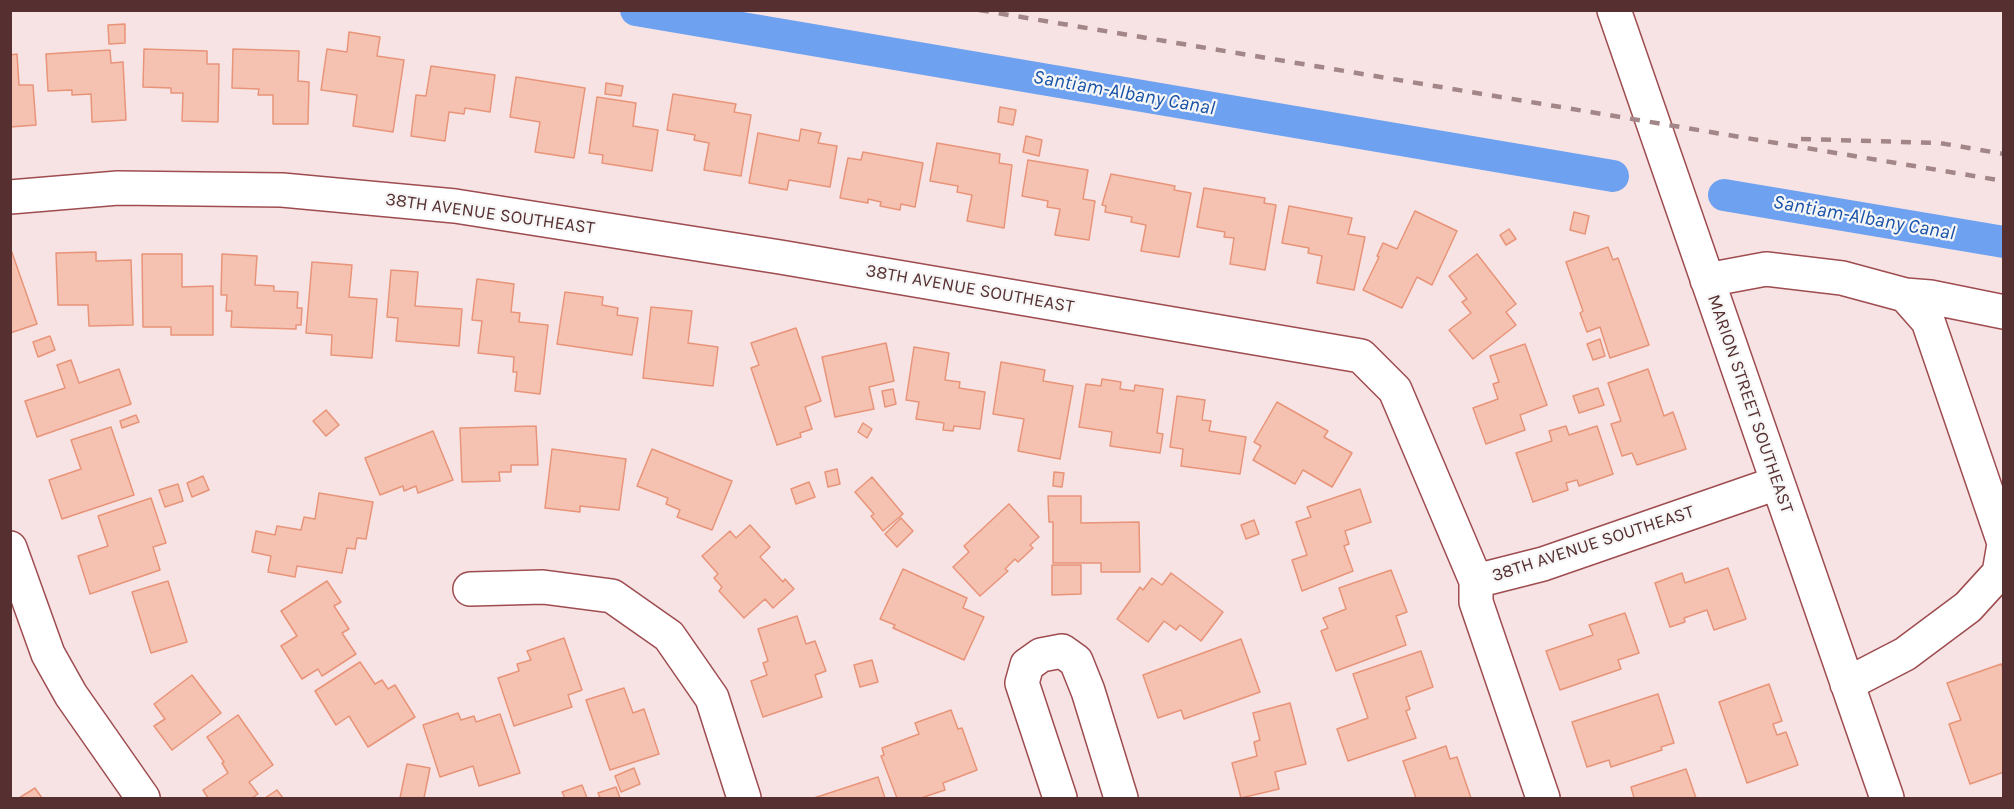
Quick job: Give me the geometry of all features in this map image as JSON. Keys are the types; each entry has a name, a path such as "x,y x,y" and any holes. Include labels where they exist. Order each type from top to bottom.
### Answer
{"street":[{"name":"MARION STREET SOUTHEAST","path":"1614,10 1887,798"},
{"name":"38TH AVENUE SOUTHEAST","path":"10,197 118,188 282,190 455,206 780,257 1360,356 1395,390 1476,581 1543,564 1777,483"},
{"path":"1707,280 1766,269 1842,278 1905,295 1930,297 2004,312"},
{"path":"1847,684 1905,654 1968,607 1999,573 2003,545 1928,321 1905,295"},
{"path":"10,548 48,654 71,696 142,798"},
{"path":"1476,581 1476,602 1543,798"},
{"path":"470,589 543,588 612,596 669,636 712,698 744,798"},
{"path":"1060,798 1022,683 1027,665 1041,655 1062,651 1076,661 1121,798"}],"building":[{"path":"125,24 125,43 109,44 108,25"},
{"path":"349,32 380,37 377,56 404,60 393,132 353,126 357,95 321,90 327,49 347,52"},
{"path":"144,49 207,51 207,64 219,64 218,122 182,121 183,93 171,93 171,88 143,87"},
{"path":"233,49 299,51 298,81 309,82 308,124 273,124 273,95 258,95 259,89 232,88"},
{"path":"110,50 111,63 123,62 126,120 92,122 91,94 72,95 72,90 48,91 46,54"},
{"path":"17,54 19,85 33,85 36,125 10,127 10,55"},
{"path":"431,66 495,75 490,112 465,108 464,114 449,112 445,141 411,136 416,95 426,96"},
{"path":"516,77 585,88 574,158 535,152 540,122 510,117"},
{"path":"606,83 623,86 621,96 605,94"},
{"path":"673,94 736,104 734,112 751,115 741,176 704,170 709,143 694,140 695,135 667,130"},
{"path":"597,97 636,103 633,126 658,130 652,171 602,163 603,155 589,153"},
{"path":"1000,107 1016,110 1013,125 998,122"},
{"path":"801,129 821,133 818,143 837,146 830,187 789,180 787,190 749,183 758,133 799,141"},
{"path":"1026,136 1042,140 1039,156 1023,152"},
{"path":"937,143 1000,154 999,163 1012,165 1004,228 967,221 972,195 957,192 958,186 930,181"},
{"path":"863,152 923,163 915,207 901,204 900,210 880,206 881,202 868,199 868,203 840,198 848,158 861,160"},
{"path":"1028,160 1088,170 1083,199 1095,201 1089,240 1055,235 1060,209 1047,207 1048,201 1022,196"},
{"path":"1111,174 1175,186 1174,190 1191,193 1179,257 1141,251 1146,225 1131,222 1132,217 1105,212 1106,206 1102,205"},
{"path":"1204,188 1265,198 1264,203 1276,205 1265,270 1230,264 1234,238 1224,237 1225,232 1197,227"},
{"path":"1289,206 1352,218 1348,234 1365,237 1354,290 1317,283 1322,256 1308,253 1309,248 1282,243"},
{"path":"1415,211 1457,231 1432,285 1417,277 1402,308 1363,290 1379,257 1377,256 1383,243 1397,249"},
{"path":"1574,212 1589,216 1585,234 1570,230"},
{"path":"1509,229 1516,239 1506,245 1500,235"},
{"path":"10,247 37,324 10,333"},
{"path":"1608,247 1613,260 1618,258 1649,345 1610,358 1600,327 1587,332 1580,313 1583,311 1566,262"},
{"path":"96,252 96,261 131,260 133,325 89,326 88,305 58,305 56,253"},
{"path":"142,254 182,254 182,287 213,286 213,335 171,335 171,327 143,327"},
{"path":"222,254 257,256 255,285 274,286 274,291 298,292 297,308 302,308 301,325 296,325 296,329 231,327 232,311 226,311 227,295 221,295"},
{"path":"1477,254 1516,304 1506,312 1516,325 1473,359 1449,330 1471,313 1462,302 1467,299 1449,276"},
{"path":"312,262 352,265 349,297 377,299 372,358 331,355 332,335 306,333"},
{"path":"391,270 418,272 415,306 462,309 459,346 396,341 398,318 387,317"},
{"path":"477,279 514,284 511,312 520,313 519,322 548,325 540,394 515,391 517,372 513,372 514,357 478,353 482,321 472,320"},
{"path":"565,292 603,297 602,305 618,308 617,315 638,318 632,355 557,344"},
{"path":"651,307 692,311 688,343 718,347 713,386 643,378"},
{"path":"796,328 821,401 805,407 812,429 800,433 801,437 777,445 751,368 759,365 751,343"},
{"path":"50,336 55,350 38,357 33,342"},
{"path":"1600,339 1605,356 1593,360 1587,344"},
{"path":"886,343 894,381 869,387 874,409 835,417 822,357"},
{"path":"1525,344 1547,405 1520,415 1525,430 1486,444 1473,408 1498,399 1493,384 1499,382 1490,356"},
{"path":"914,347 949,353 945,380 960,382 959,388 985,392 980,429 954,426 953,431 943,430 944,423 916,419 919,402 906,400"},
{"path":"71,360 79,383 119,369 131,404 37,437 25,401 65,388 57,365"},
{"path":"1001,362 1045,370 1043,381 1073,386 1060,459 1018,451 1024,419 993,414"},
{"path":"1648,369 1664,416 1673,412 1686,449 1637,465 1632,453 1622,456 1611,424 1621,421 1608,383"},
{"path":"1102,379 1121,382 1120,389 1134,391 1135,385 1163,389 1157,433 1163,434 1160,453 1110,446 1112,432 1079,427 1086,384 1101,386"},
{"path":"1598,388 1604,405 1579,413 1573,396"},
{"path":"893,389 896,404 885,407 882,391"},
{"path":"1177,396 1205,400 1202,420 1211,421 1209,431 1246,437 1240,474 1181,466 1183,449 1170,447"},
{"path":"1277,402 1328,431 1324,437 1352,453 1332,487 1303,470 1295,484 1253,460 1261,446 1254,442"},
{"path":"326,410 339,425 326,436 313,421"},
{"path":"136,415 139,422 122,428 120,421"},
{"path":"863,423 872,429 867,438 858,432"},
{"path":"536,426 538,465 511,465 511,472 499,472 500,481 462,482 460,428"},
{"path":"1566,426 1569,435 1597,426 1613,474 1579,486 1577,480 1566,483 1568,490 1533,502 1516,453 1552,441 1549,431"},
{"path":"111,427 134,495 62,519 49,480 81,469 71,440"},
{"path":"433,431 453,480 418,493 416,486 404,491 403,486 380,495 365,458"},
{"path":"552,449 626,459 619,510 580,506 580,512 545,508"},
{"path":"652,449 732,481 712,530 677,517 680,510 666,504 668,498 637,486"},
{"path":"837,469 840,484 828,487 825,472"},
{"path":"1054,472 1064,473 1062,487 1053,486"},
{"path":"203,476 209,490 192,497 187,483"},
{"path":"872,477 903,514 883,531 871,516 874,514 855,492"},
{"path":"809,482 815,497 796,504 791,489"},
{"path":"178,484 183,501 165,507 159,490"},
{"path":"1360,489 1371,522 1345,531 1349,544 1344,546 1353,571 1302,591 1292,560 1307,555 1296,522 1311,517 1307,507"},
{"path":"319,493 373,502 366,539 357,538 355,549 347,548 342,573 297,566 295,577 268,572 271,556 252,552 256,531 275,535 277,526 301,530 304,517 315,519"},
{"path":"1048,496 1081,496 1081,523 1139,522 1140,572 1101,572 1101,563 1053,563 1053,522 1049,522"},
{"path":"151,498 166,543 153,547 160,570 90,594 78,556 108,546 98,516"},
{"path":"1009,504 1039,537 1030,545 1033,548 1018,562 1015,559 1005,569 1008,571 980,596 953,567 969,552 964,546"},
{"path":"901,518 913,531 897,547 885,534"},
{"path":"1254,520 1259,534 1246,539 1241,525"},
{"path":"750,525 770,547 760,557 783,582 785,579 794,589 773,608 765,599 744,618 719,591 722,587 714,578 718,574 702,556 730,531 736,538"},
{"path":"1052,565 1081,565 1081,594 1052,595"},
{"path":"1728,568 1746,619 1714,630 1707,610 1684,618 1685,622 1670,627 1655,583 1682,573 1685,583"},
{"path":"903,569 967,598 963,608 984,617 964,660 893,628 895,625 880,619"},
{"path":"1391,570 1407,612 1396,616 1406,645 1336,671 1321,631 1328,628 1323,618 1346,609 1339,588"},
{"path":"1171,573 1223,612 1201,641 1180,625 1176,630 1164,621 1148,642 1117,619 1140,587 1143,590 1152,578 1162,585"},
{"path":"168,581 187,642 151,653 132,592"},
{"path":"327,581 341,602 334,606 349,629 342,633 356,654 322,676 318,669 302,679 281,646 297,636 281,611"},
{"path":"1625,613 1639,653 1618,660 1621,669 1560,690 1546,651 1593,635 1589,625"},
{"path":"797,616 806,644 815,641 826,671 815,675 822,697 763,717 751,681 767,675 763,663 768,661 758,629"},
{"path":"564,638 582,690 568,695 572,707 514,726 498,678 519,671 517,664 531,660 527,651"},
{"path":"1241,639 1260,692 1184,719 1181,710 1158,718 1143,675"},
{"path":"1421,651 1433,687 1406,697 1410,709 1406,711 1416,738 1348,761 1337,729 1368,718 1353,674"},
{"path":"872,660 878,682 860,687 854,665"},
{"path":"360,662 375,684 382,680 388,689 395,685 415,717 368,747 349,716 336,725 315,691"},
{"path":"2001,664 2004,669 2004,772 1970,784 1949,724 1961,720 1947,683"},
{"path":"192,675 221,713 172,750 154,726 165,719 154,704"},
{"path":"1769,684 1782,721 1773,724 1777,735 1786,732 1798,765 1747,783 1719,702"},
{"path":"624,688 633,713 644,709 659,754 610,770 586,700"},
{"path":"1658,694 1674,743 1661,747 1662,750 1611,767 1609,760 1587,767 1572,722"},
{"path":"1290,703 1306,764 1275,772 1279,789 1241,798 1232,763 1257,756 1254,742 1260,740 1253,713"},
{"path":"951,710 958,729 962,728 977,770 943,783 945,790 921,798 897,798 881,756 884,755 882,748 919,734 915,723"},
{"path":"458,713 461,720 474,716 476,722 500,714 520,773 479,786 473,766 440,777 423,725"},
{"path":"238,715 273,765 249,782 258,794 252,798 208,798 203,790 228,773 222,763 224,762 207,737"},
{"path":"1446,746 1450,759 1457,757 1471,798 1416,798 1403,761"},
{"path":"407,764 430,768 424,798 400,798"},
{"path":"634,768 640,784 621,792 615,776"},
{"path":"1686,769 1696,798 1634,798 1631,787"},
{"path":"878,777 885,798 814,798"},
{"path":"582,785 587,798 565,798 562,792"},
{"path":"616,787 620,798 596,798 600,797 598,793"},
{"path":"35,788 42,798 19,798"},
{"path":"277,790 283,798 265,798"}],"waterway":[{"name":"Santiam-Albany Canal","path":"636,10 1613,176"},
{"name":"Santiam-Albany Canal","path":"1724,195 2004,242"}],"railway":[{"path":"979,10 2004,181"},
{"path":"1801,139 1940,143 2004,154"}]}
